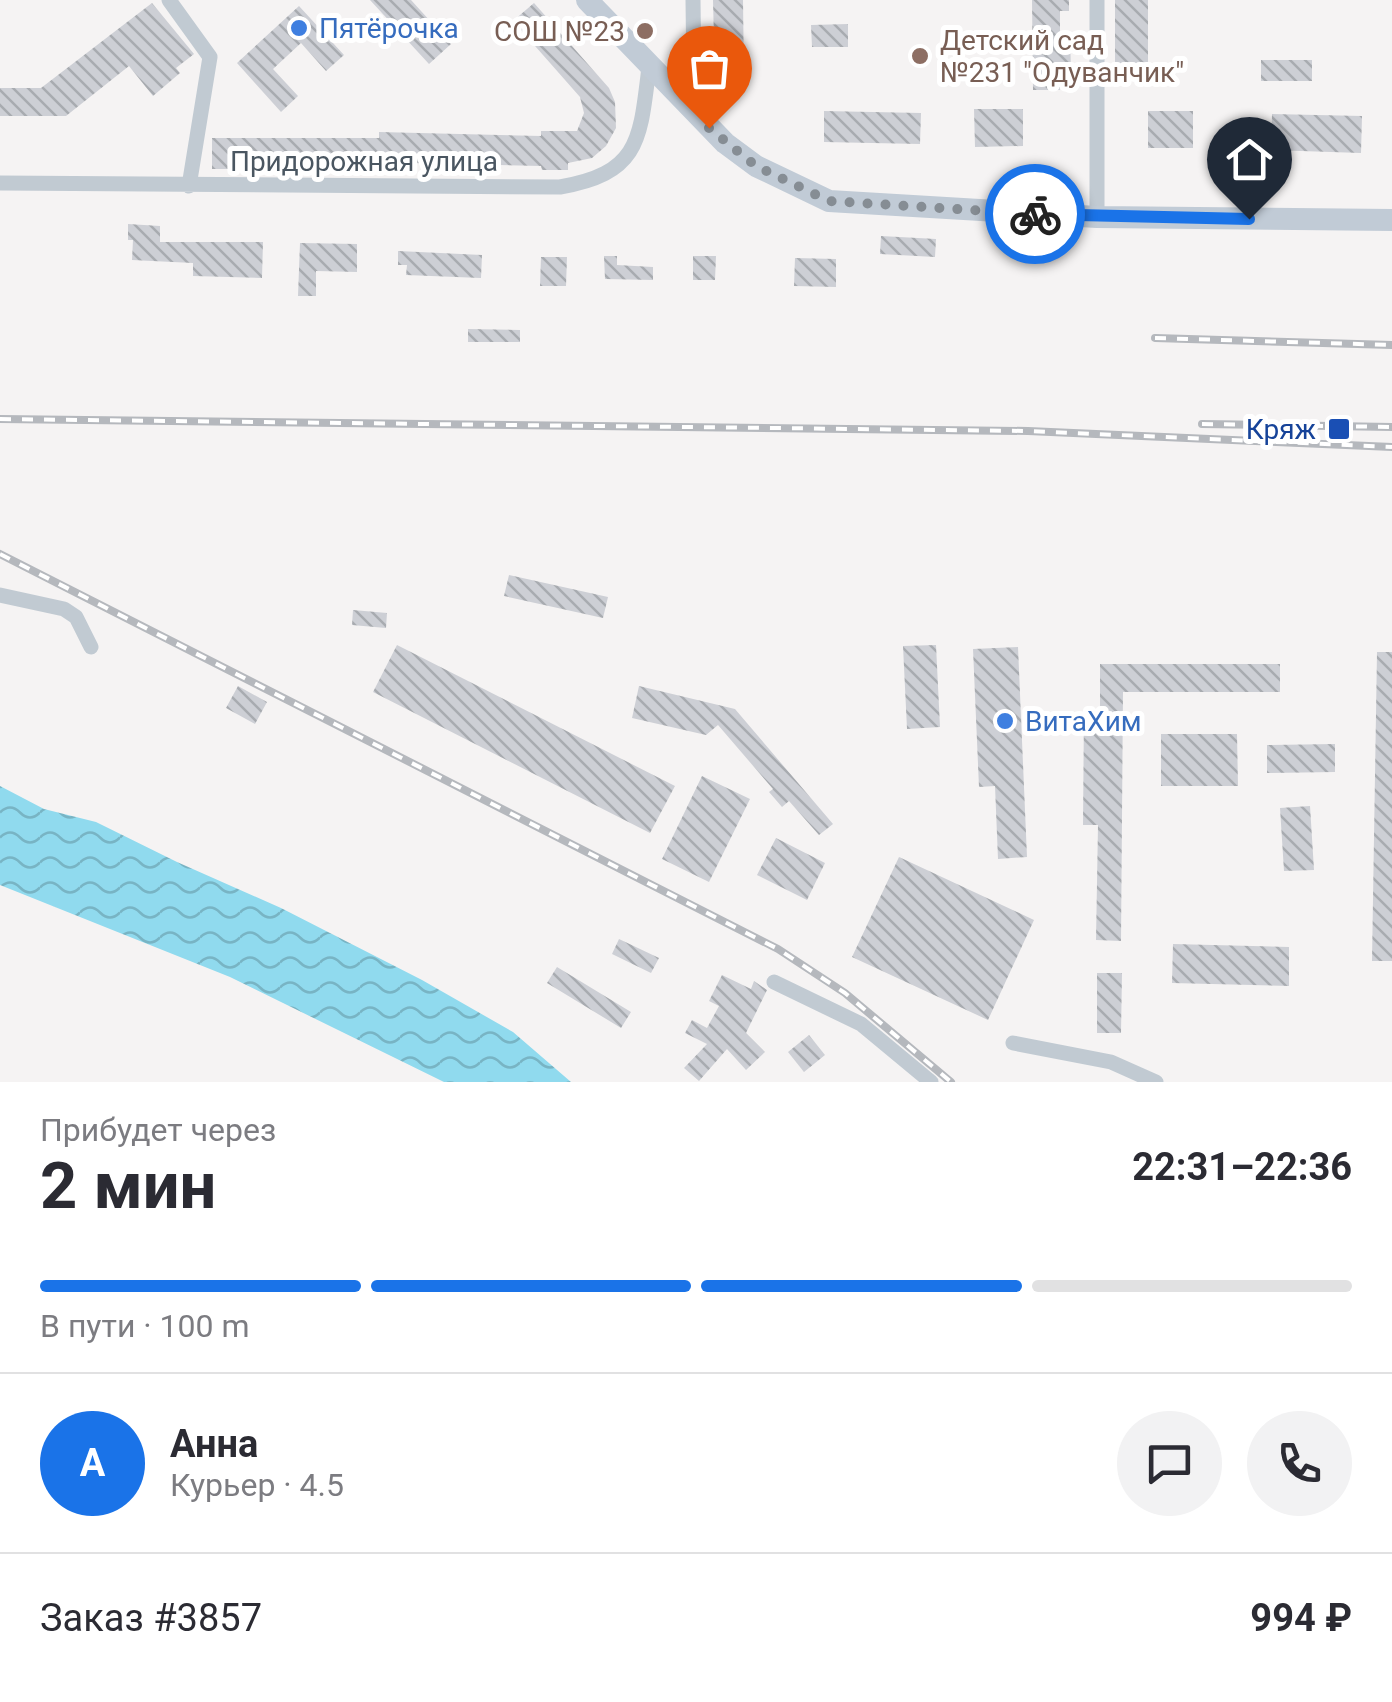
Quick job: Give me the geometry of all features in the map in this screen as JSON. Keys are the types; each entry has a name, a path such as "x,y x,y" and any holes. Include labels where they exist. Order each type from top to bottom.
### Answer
{"main road":[{"path":"587,0 724,143 756,166 829,201 1098,217 1392,220"}],"street":[{"path":"169,0 210,57 188,186"},
{"path":"685,104 694,80 693,0"},
{"path":"1097,0 1098,217"},
{"name":"Придорожная улица","path":"0,183 560,186 596,180 619,166 634,147 642,120 648,67"},
{"path":"0,594 64,608 76,617 91,647"},
{"path":"774,982 860,1024 931,1082"},
{"path":"1013,1042 1110,1062 1156,1082"}],"water":[{"path":"0,786 44,809 96,822 281,908 422,980 513,1032 571,1082 444,1082 230,977 0,885"}],"building":[{"path":"370,0 411,0 451,44 429,64"},
{"path":"713,0 743,0 744,79 715,80"},
{"path":"1032,0 1069,0 1069,11 1060,11 1060,33 1070,33 1071,74 1059,74 1060,90 1033,90"},
{"path":"1115,0 1148,0 1148,80 1115,80"},
{"path":"152,3 194,54 176,68 180,73 153,96 129,66 66,116 0,116 0,88 41,88"},
{"path":"534,3 609,88 615,102 616,128 606,146 592,158 568,163 568,170 368,162 369,169 212,169 212,138 379,138 379,132 541,136 541,131 577,131 584,113 580,97 513,21"},
{"path":"299,6 344,55 326,71 301,43 273,69 298,96 281,112 237,63"},
{"path":"848,24 848,47 812,47 811,25"},
{"path":"1261,60 1312,60 1312,81 1261,81"},
{"path":"974,109 1023,109 1023,146 975,147"},
{"path":"824,111 921,113 920,144 824,142"},
{"path":"1148,111 1193,111 1193,148 1148,148"},
{"path":"1272,114 1362,116 1361,153 1271,150"},
{"path":"128,224 160,226 160,242 263,242 262,278 193,276 193,263 132,260 133,240 128,240"},
{"path":"881,236 936,239 935,257 880,254"},
{"path":"300,243 357,244 357,272 316,271 316,296 298,296"},
{"path":"398,251 482,255 481,278 406,275 407,265 398,265"},
{"path":"604,256 617,256 617,265 653,267 653,280 605,279"},
{"path":"693,256 716,256 715,280 693,280"},
{"path":"541,257 567,257 566,286 540,286"},
{"path":"795,258 836,259 836,287 794,286"},
{"path":"468,329 520,330 520,342 468,342"},
{"path":"509,575 608,597 603,618 504,596"},
{"path":"353,610 387,613 386,628 352,625"},
{"path":"397,645 675,786 650,833 373,692"},
{"path":"936,645 940,727 907,729 903,646"},
{"path":"1018,647 1027,857 998,859 995,786 979,787 973,649"},
{"path":"1377,652 1392,652 1392,961 1372,961"},
{"path":"1100,664 1280,664 1280,692 1123,692 1121,941 1096,940 1098,825 1083,825 1084,710 1100,710"},
{"path":"238,686 267,702 255,724 226,708"},
{"path":"639,686 735,709 833,824 819,835 789,801 782,807 769,792 773,789 718,725 706,735 632,718"},
{"path":"1161,734 1237,734 1238,786 1161,786"},
{"path":"1335,744 1335,772 1267,773 1267,745"},
{"path":"702,776 750,799 709,882 662,859"},
{"path":"1310,806 1314,870 1284,871 1280,808"},
{"path":"776,838 825,863 807,900 757,875"},
{"path":"899,857 1034,920 988,1020 852,957"},
{"path":"619,939 659,958 651,973 612,954"},
{"path":"1173,944 1289,947 1289,986 1172,983"},
{"path":"557,967 631,1012 621,1028 547,983"},
{"path":"1097,973 1122,973 1121,1033 1097,1033"},
{"path":"722,975 751,989 754,981 767,990 746,1033 765,1052 746,1070 727,1049 699,1081 684,1068 707,1044 685,1033 692,1020 707,1028 719,1006 709,1001"},
{"path":"809,1035 825,1055 804,1072 788,1052"}],"railway":[{"path":"1155,338 1392,345"},
{"path":"0,419 1028,431 1392,447"},
{"path":"1202,424 1392,427"},
{"path":"0,554 778,949 845,993 951,1082"}],"way so far":[{"path":"709,128 756,166 829,201 1035,214"}],"place":[{"name":"Пятёрочка","path":"299,28"},
{"name":"СОШ №23","path":"645,31"},
{"name":"Детский сад №231 \"Одуванчик\"","path":"920,56"},
{"name":"Кряж","path":"1339,429"},
{"name":"ВитаХим","path":"1005,721"}],"route":[{"path":"1035,214 1249,219"}]}
